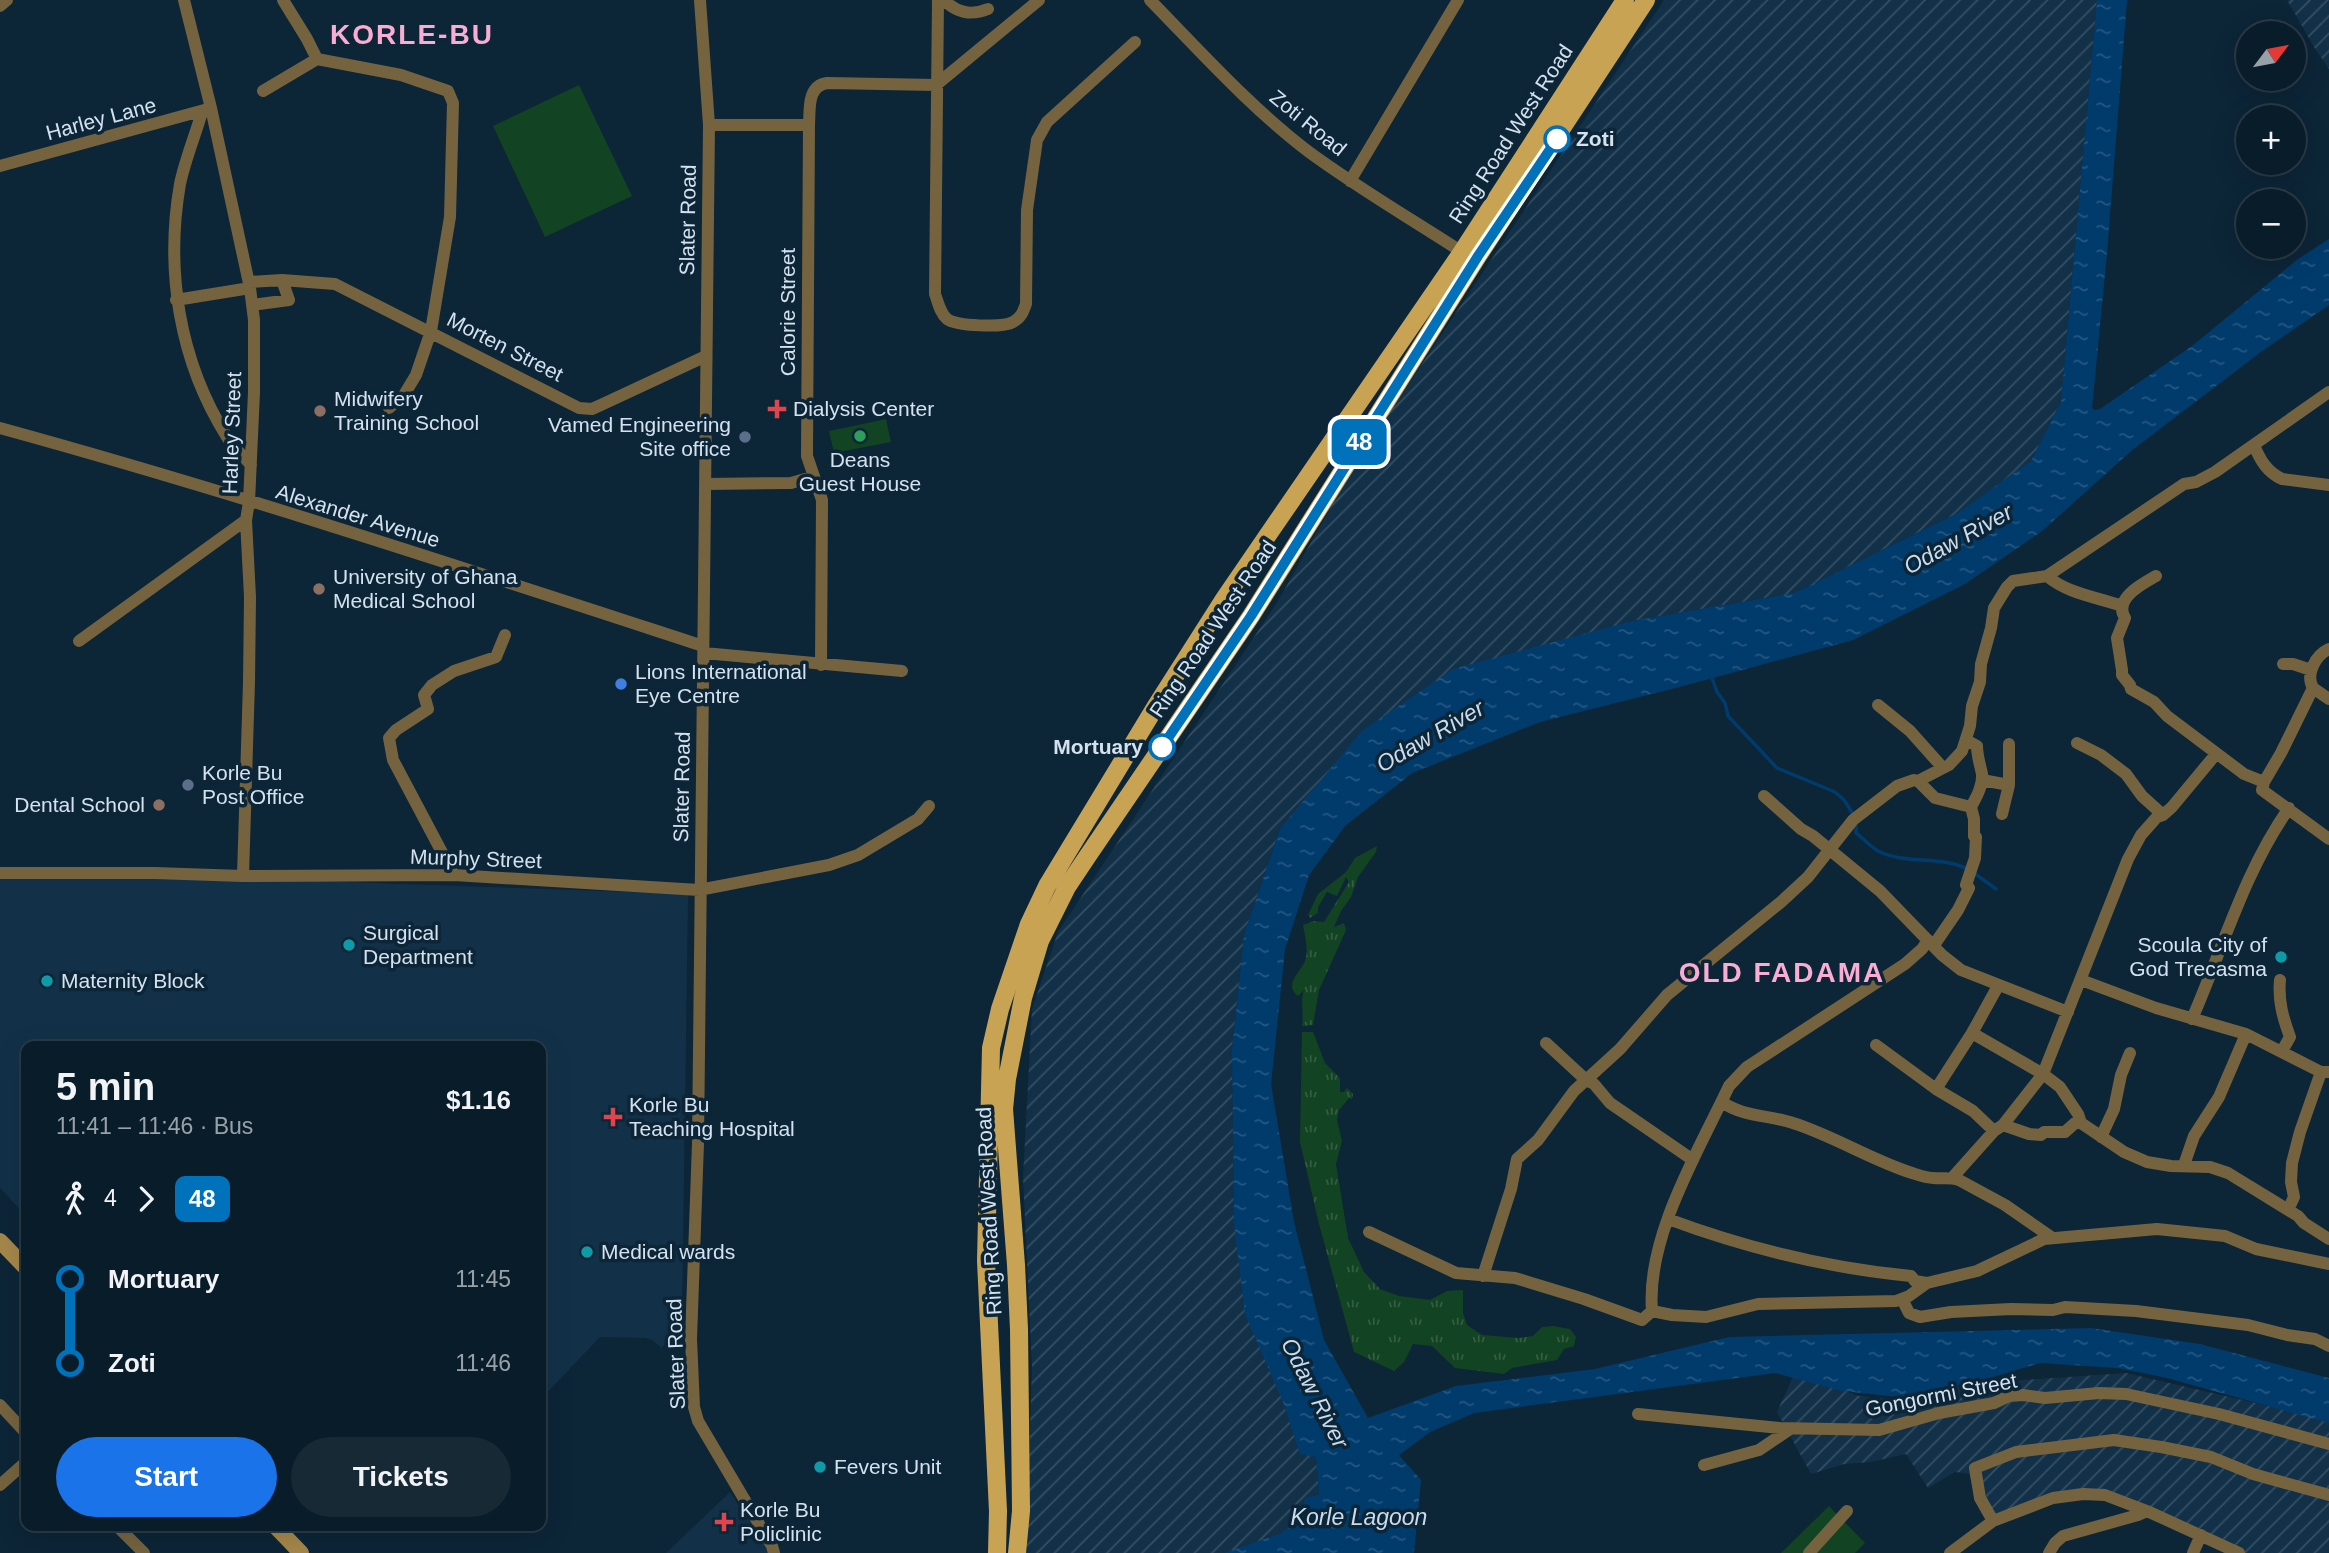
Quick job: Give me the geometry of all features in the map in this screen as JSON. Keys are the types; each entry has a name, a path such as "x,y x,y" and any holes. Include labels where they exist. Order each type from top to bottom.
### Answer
{"main road":[{"name":"Ring Road West Road","path":"997,1553 998,1511 986,1248 991,1048 1000,1009 1029,924 1047,887 1156,706 1224,600 1462,252 1625,0"},
{"name":"Ring Road West Road","path":"1017,1553 1021,1511 1019,1329 1004,1109 1010,1060 1023,998 1040,941 1068,887 1251,616 1478,256 1646,0"},
{"path":"1224,600 1240,606 1251,616"},
{"path":"0,1241 21,1263"},
{"path":"280,1531 301,1553"}],"street":[{"path":"0,6 8,0"},
{"name":"Harley Street","path":"184,0 206,110 250,285 252,305 254,392 246,520 250,597 243,876"},
{"path":"283,0 317,59"},
{"name":"Slater Road","path":"700,0 709,125 697,1171 691,1339 694,1407 698,1421 774,1553"},
{"path":"938,0 935,293 946,318 955,323 1004,326 1022,315 1026,304 1027,210 1037,140 1047,122 1135,43"},
{"path":"944,0 961,13 977,13 988,9"},
{"path":"936,85 1039,0"},
{"name":"Zoti Road","path":"1150,0 1241,93 1308,151 1462,252"},
{"path":"1350,181 1458,0"},
{"path":"263,91 317,59 401,75 448,91 451,95 450,217 431,331 416,374 404,394 389,408"},
{"name":"Calorie Street","path":"821,664 822,500 807,456 809,125 813,90 818,84 936,85"},
{"path":"206,110 181,180 176,208 174,268 177,300 194,366 212,409 228,438 251,465"},
{"name":"Harley Lane","path":"0,166 206,110"},
{"path":"709,125 809,125"},
{"path":"252,305 289,300 282,280"},
{"name":"Morten Street","path":"177,300 282,280 335,284 579,408 592,409 706,356"},
{"path":"1484,1272 1511,1189 1517,1159 1538,1140 1574,1091 1620,1049 1667,995 1808,877 1853,820 1898,786 1918,781 1949,765 1962,751 1998,599 2013,581 2047,576 2184,485 2215,472 2329,393"},
{"name":"Alexander Avenue","path":"0,428 89,452 249,502 703,650 902,671"},
{"path":"2254,444 2263,465 2276,476 2329,485"},
{"path":"706,484 791,483 813,477"},
{"path":"79,641 246,520"},
{"path":"2047,576 2073,592 2124,612"},
{"path":"2156,576 2136,586 2124,612 2117,638 2122,675 2131,689 2154,702 2167,716 2216,754 2244,774 2264,782"},
{"path":"454,875 393,760 389,738 396,730 428,709 424,695 432,685 454,671 496,657 505,635"},
{"path":"2329,649 2322,652 2311,670 2309,682 2312,688 2329,699"},
{"path":"2283,664 2311,670"},
{"path":"2312,688 2262,790 2329,839"},
{"path":"1878,705 1910,731 1943,768"},
{"path":"1652,1311 1650,1291 1658,1246 1693,1160 1729,1086 1747,1067 1896,971 1931,943 1958,910 1969,888 1966,885 1972,871 1977,841 1971,807 1982,780 1977,746 1966,740"},
{"path":"2077,743 2101,755 2126,774 2142,796 2164,815"},
{"path":"2001,814 2009,785 2009,744"},
{"path":"1952,1178 2043,1074 2128,859 2141,835 2190,788 2216,754"},
{"path":"1982,780 2009,785"},
{"path":"1918,781 1936,798 1971,807"},
{"path":"1764,796 1801,830 1830,849 1880,891 1942,955 1961,970 2068,1012"},
{"name":"Murphy Street","path":"0,873 454,875 699,890 829,865 858,855 918,819 929,806"},
{"path":"2192,1018 2216,963 2242,891 2272,832 2289,808"},
{"path":"2081,980 2156,1008 2246,1034 2325,1072 2292,1163 2291,1182 2294,1197 2288,1210"},
{"path":"2280,980 2282,1018 2290,1037 2282,1051"},
{"path":"1936,1089 1998,986"},
{"path":"1972,1033 2043,1074 2060,1087 2081,1123"},
{"path":"2184,1165 2194,1136 2219,1097 2246,1034"},
{"path":"1546,1043 1586,1080 1594,1084 1609,1103 1693,1160"},
{"path":"1876,1045 1936,1089 1998,1128 2041,1135 2045,1132 2065,1132 2075,1123 2081,1123 2147,1163 2210,1167 2228,1173 2288,1210 2329,1240"},
{"path":"2101,1137 2114,1109 2121,1075 2130,1053"},
{"path":"1722,1102 1731,1109 1750,1115 1779,1119 1821,1132 1877,1160 1911,1173 1931,1178 1952,1178 1972,1186 2051,1237"},
{"path":"1668,1219 1734,1242 1852,1268 1911,1276 1915,1281 1927,1283"},
{"path":"1652,1311 1706,1317 1758,1304 1896,1301 1927,1283 1977,1271 2051,1237 2157,1229 2225,1236 2256,1249 2329,1264"},
{"path":"1369,1232 1456,1273 1484,1272 1515,1278 1642,1320 1652,1311"},
{"path":"1902,1299 1909,1313 1920,1317 1951,1312 2053,1310 2065,1307 2136,1311 2248,1325 2315,1339 2329,1346"},
{"name":"Gongormi Street","path":"1639,1415 1791,1429 1880,1430 1938,1412 1994,1403 2009,1396 2046,1398 2099,1393 2126,1394 2329,1444"},
{"path":"0,1405 21,1428"},
{"path":"1704,1465 1759,1450 1791,1429"},
{"path":"1993,1521 1980,1498 1975,1468 2016,1452 2114,1440 2211,1457 2253,1474 2329,1495"},
{"path":"0,1485 21,1466"},
{"path":"1950,1553 1993,1521 2053,1498 2083,1494 2105,1495 2239,1553"},
{"path":"1809,1553 1847,1511"},
{"path":"2049,1553 2054,1543 2063,1536 2147,1511"},
{"path":"122,1531 144,1553"},
{"path":"2193,1553 2201,1535"}],"shaded area":[{"path":"1664,0 2097,0 2061,402 2031,461 1956,514 1794,593 1632,621 1280,829 1244,935 1232,1049 1234,1223 1283,1402 1300,1453 1316,1457 1319,1496 1302,1519 1279,1534 1224,1553 1026,1553 1032,1366 1023,1178 1032,1009 1058,932 1278,601 1354,466"},
{"path":"2287,0 2329,0 2329,69 2306,33 2306,21 2299,21"},
{"name":"Korle Bu Teaching Hospital","path":"0,870 688,894 682,1318 662,1348 645,1338 600,1337 546,1394 546,1041 21,1041 21,1211 0,1188"},
{"path":"1795,1372 1859,1396 1895,1399 1965,1384 2126,1373 2329,1420 2329,1553 2229,1553 2105,1498 2048,1499 1992,1519 1979,1501 1969,1474 1955,1472 1928,1488 1906,1454 1871,1462 1844,1464 1811,1474 1777,1412"},
{"name":"Korle Bu Policlinic","path":"730,1492 770,1553 666,1553"}],"green space":[{"path":"579,85 632,196 545,237 493,126"},
{"name":"Deans Guest House","path":"886,419 891,442 834,453 829,431"},
{"path":"1377,846 1376,852 1358,877 1351,897 1334,927 1344,923 1346,930 1319,990 1313,1025 1302,1026 1304,990 1298,996 1292,983 1306,957 1303,925 1314,921 1324,922 1349,882 1346,877 1337,896 1327,892 1318,907 1318,913 1310,918 1308,915 1318,894 1346,872 1355,858"},
{"path":"1302,1032 1313,1032 1325,1063 1340,1078 1340,1092 1347,1088 1353,1094 1352,1099 1349,1098 1339,1110 1337,1120 1342,1141 1336,1164 1348,1238 1364,1272 1380,1289 1399,1296 1430,1300 1447,1291 1463,1290 1463,1313 1467,1325 1482,1335 1518,1338 1533,1336 1542,1327 1570,1329 1576,1337 1574,1346 1564,1349 1557,1360 1512,1368 1504,1374 1455,1368 1432,1346 1413,1344 1404,1362 1394,1371 1354,1352 1300,1142"},
{"path":"1829,1506 1865,1543 1855,1553 1781,1553"}],"water":[{"path":"2097,0 2127,0 2092,408 2100,409 2192,346 2298,259 2306,259 2306,254 2329,239 2329,305 2262,351 2131,451 2042,531 1965,584 1853,640 1540,722 1412,773 1345,826 1309,875 1285,949 1271,1084 1294,1222 1324,1340 1368,1418 1456,1386 1595,1369 1729,1337 2091,1328 2200,1344 2329,1378 2329,1423 2167,1378 2118,1368 2040,1363 1983,1380 1899,1397 1842,1391 1775,1373 1474,1413 1430,1432 1399,1455 1421,1480 1414,1553 1224,1553 1279,1534 1302,1519 1305,1498 1319,1495 1316,1457 1300,1454 1283,1402 1245,1314 1234,1223 1232,1049 1244,935 1280,829 1362,731 1453,669 1632,621 1794,593 1956,514 2031,461 2061,402"}],"waterway":[{"path":"1711,675 1717,692 1725,703 1728,716 1777,768 1835,792 1853,814"},
{"path":"1856,824 1856,833 1878,851 1900,858 1958,865 1969,870"},
{"path":"1974,873 1996,889"}],"bus line":[{"name":"48","path":"1162,747 1251,616 1478,256 1557,139"}],"place":[{"name":"Zoti","path":"1557,139"},
{"name":"Dialysis Center","path":"777,409"},
{"name":"Midwifery Training School","path":"320,411"},
{"name":"Deans Guest House","path":"860,436"},
{"name":"Vamed Engineering Site office","path":"745,437"},
{"name":"University of Ghana Medical School","path":"319,589"},
{"name":"Lions International Eye Centre","path":"621,684"},
{"name":"Mortuary","path":"1162,747"},
{"name":"Korle Bu Post Office","path":"188,785"},
{"name":"Dental School","path":"159,805"},
{"name":"Surgical Department","path":"349,945"},
{"name":"Scoula City of God Trecasma","path":"2281,957"},
{"name":"Maternity Block","path":"47,981"},
{"name":"Korle Bu Teaching Hospital","path":"613,1117"},
{"name":"Medical wards","path":"587,1252"},
{"name":"Fevers Unit","path":"820,1467"},
{"name":"Korle Bu Policlinic","path":"724,1522"}],"district":[{"name":"KORLE-BU","path":"412,34"},
{"name":"OLD FADAMA","path":"1782,972"}],"water label":[{"name":"Odaw River","path":"1958,539"},
{"name":"Odaw River","path":"1430,736"},
{"name":"Odaw River","path":"1315,1393"},
{"name":"Korle Lagoon","path":"1359,1517"}]}
